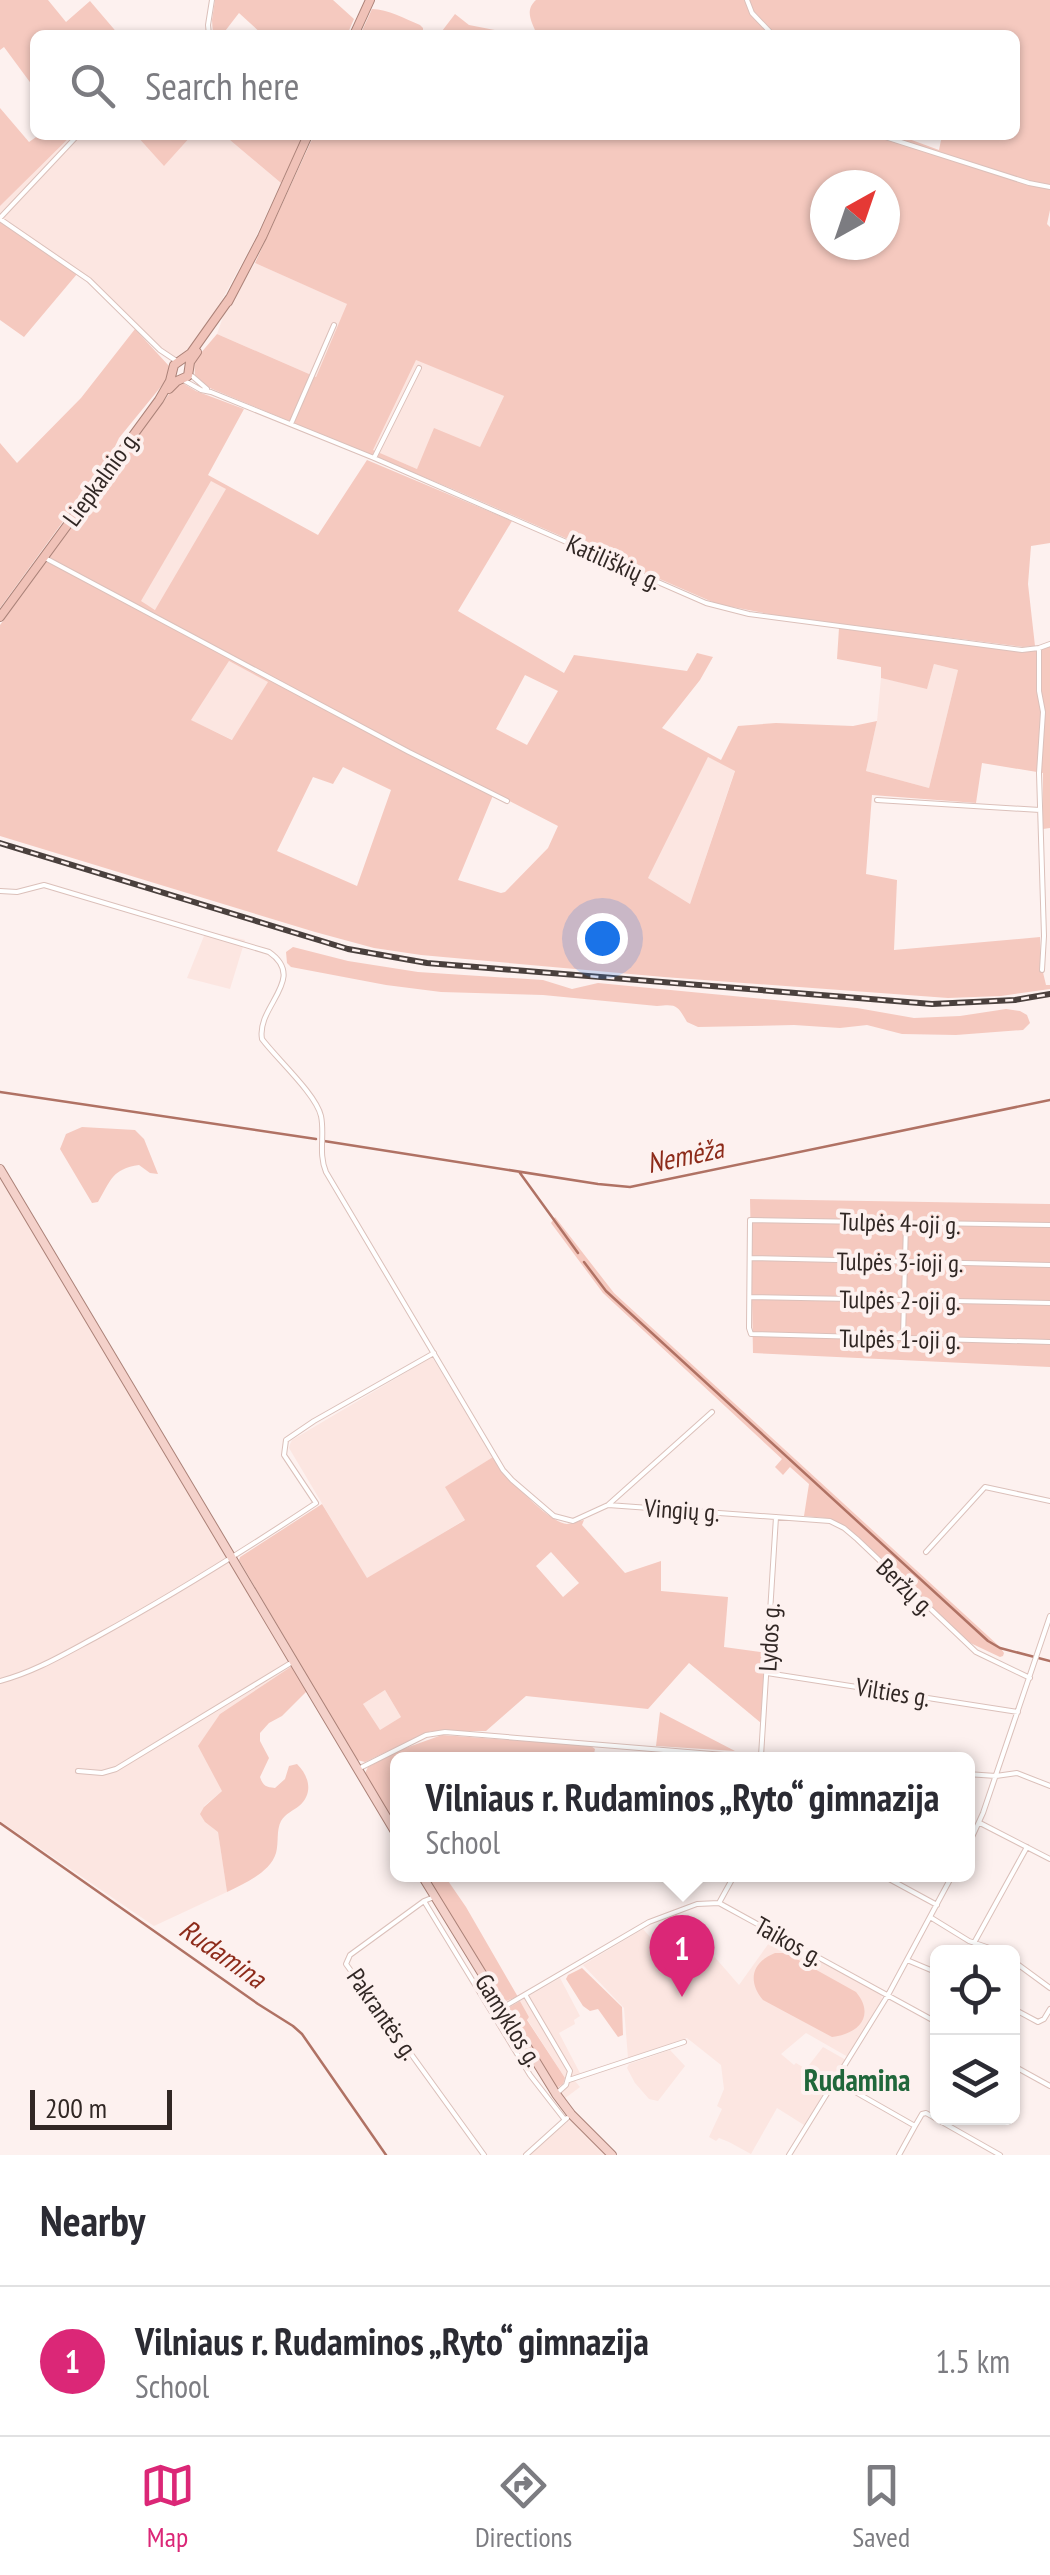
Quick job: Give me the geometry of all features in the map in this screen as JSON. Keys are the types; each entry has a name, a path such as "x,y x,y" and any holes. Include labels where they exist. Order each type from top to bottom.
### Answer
{"highway":[{"path":"356,30 370,0"},
{"name":"Liepkalnio g.","path":"0,617 230,298 306,140"}],"main road":[{"path":"0,1168 390,1823"},
{"name":"Gamyklos g.","path":"426,1882 568,2117 612,2155"}],"street":[{"path":"209,30 212,0"},
{"path":"748,0 752,12 769,30"},
{"path":"0,218 73,140"},
{"path":"895,140 1050,187"},
{"name":"Katiliškių g.","path":"0,218 89,280 201,390 374,458 706,603 750,614 1022,650 1038,648"},
{"path":"291,424 334,325"},
{"path":"374,458 419,368"},
{"name":"Katiliškių g.","path":"181,370 211,392"},
{"path":"44,556 507,801"},
{"path":"1042,970 1039,773 1043,712 1038,690 1038,648 1050,644"},
{"path":"877,800 1040,810"},
{"path":"0,891 17,892 44,885 276,956 284,969 284,982 261,1025 262,1039 318,1108 320,1153 326,1172 503,1470 554,1516 568,1521 608,1505"},
{"name":"Tulpės 4-oji g.","path":"749,1258 750,1220 1050,1226"},
{"path":"903,1339 906,1223"},
{"path":"749,1258 750,1297"},
{"name":"Tulpės 3-ioji g.","path":"749,1258 1050,1264"},
{"name":"Tulpės 2-oji g.","path":"750,1297 1050,1303"},
{"name":"Tulpės 1-oji g.","path":"750,1297 751,1334 1050,1342"},
{"path":"0,1681 30,1672 64,1654 232,1558 316,1503 284,1456 286,1440 434,1352"},
{"name":"Vingių g.","path":"608,1505 712,1412"},
{"path":"926,1552 985,1487 1050,1500"},
{"name":"Vingių g.","path":"608,1505 776,1517"},
{"name":"Lydos g.","path":"761,1752 776,1517"},
{"name":"Beržų g.","path":"776,1517 823,1520 844,1528 965,1644 989,1660 1030,1678"},
{"path":"975,1832 1050,1616"},
{"path":"78,1771 102,1773 116,1769 294,1661"},
{"name":"Vilties g.","path":"768,1673 1018,1712"},
{"path":"358,1768 411,1741 445,1732 687,1752"},
{"path":"975,1775 1018,1773 1050,1786"},
{"path":"980,1822 1050,1859"},
{"path":"974,1943 1026,1846"},
{"path":"502,2008 649,1922 697,1904 719,1903 731,1882"},
{"path":"895,1882 937,1905"},
{"path":"789,2155 888,1995 949,1882"},
{"name":"Pakrantės g.","path":"434,1897 350,1955 346,1964 484,2155"},
{"path":"424,1901 530,2075 568,2117 526,2155"},
{"name":"Taikos g.","path":"719,1903 930,2019"},
{"path":"930,1917 980,1945"},
{"path":"907,1960 930,1970"},
{"path":"1020,1966 1050,1988"},
{"path":"526,1996 569,2070 569,2080"},
{"path":"1020,2012 1038,2022 1050,2009"},
{"path":"556,2094 569,2080 684,2042"},
{"path":"1020,2069 1050,2086"},
{"path":"836,2081 915,2126"},
{"path":"898,2155 926,2113 1000,2155"}],"shaded area":[{"path":"0,0 48,0 66,22 90,1 115,30 30,30 30,82 4,47 0,50"},
{"path":"215,0 333,0 354,19 349,30 258,30 239,13 226,30 213,30"},
{"path":"536,0 1050,0 1050,543 1031,546 1028,584 1035,646 779,616 717,604 205,386 195,377 194,361 217,334 316,377 347,304 255,263 312,140 912,140 939,150 941,140 1020,140 1020,30 535,30 530,17","holes":["416,360 504,396 480,447 434,428 417,469 373,450"]},
{"path":"372,9 390,12 423,28 423,30 362,30"},
{"path":"455,14 469,25 495,30 443,30"},
{"path":"0,108 29,142 67,140 0,206"},
{"path":"67,140 141,140 164,165 187,140 230,140 281,183 218,307 178,360 92,280 0,216 0,206"},
{"path":"141,140 187,140 164,166"},
{"path":"230,140 302,140 281,183"},
{"path":"0,221 77,274 24,337 0,320"},
{"path":"255,263 348,304 316,377 217,334 224,314"},
{"path":"135,329 169,366 168,378 119,438 110,457 0,608 0,443 17,463 81,398"},
{"path":"416,359 504,396 480,447 417,469 372,450"},
{"path":"181,382 244,409 208,475 318,535 367,460 512,521 458,611 564,673 574,655 687,671 697,653 713,657 662,728 721,760 738,726 853,726 877,721 866,771 929,788 958,670 934,664 927,689 881,678 881,667 837,659 839,628 1022,652 1050,645 1050,828 1043,829 1043,773 982,763 976,803 872,795 866,874 897,880 894,950 1040,937 1041,964 1050,989 948,998 421,955 374,948 315,932 0,836 0,625","holes":["211,481 226,489 155,610 141,601","229,661 268,682 232,740 191,720","525,675 558,691 527,745 496,729","708,757 735,771 690,904 648,878","343,767 391,790 357,886 277,851 313,777 333,784","494,793 558,826 548,848 501,893 458,880"]},
{"path":"211,480 227,489 156,610 140,602"},
{"path":"229,661 269,682 233,740 190,720"},
{"path":"934,664 958,670 929,788 866,771 881,678 927,688"},
{"path":"708,757 735,770 690,904 647,878"},
{"path":"206,931 245,940 230,989 187,978"},
{"path":"293,947 418,972 543,980 572,989 598,983 857,1008 914,1018 1006,1009 1027,1015 1030,1023 1023,1030 956,1035 902,1034 867,1025 698,1027 687,1022 673,1006 543,995 441,992 291,967 286,952"},
{"path":"82,1127 135,1130 144,1139 158,1174 139,1165 123,1169 113,1177 98,1202 92,1203 60,1149 66,1134"},
{"path":"0,1174 292,1666 220,1714 222,1791 204,1806 205,1822 218,1831 227,1892 154,1926 0,1821"},
{"path":"750,1199 1050,1204 1050,1367 753,1353"},
{"path":"555,1217 614,1293 1000,1647 1003,1656 964,1640 845,1527 825,1518 804,1516 809,1484 790,1467 783,1475 775,1467 782,1459 603,1293 551,1223"},
{"path":"432,1357 493,1457 446,1487 466,1519 367,1579 290,1444"},
{"path":"493,1457 549,1515 567,1524 584,1520 582,1525 625,1573 661,1561 661,1591 728,1597 724,1647 767,1653 761,1723 689,1663 648,1709 526,1696 486,1731 431,1731 365,1762 357,1760 239,1560 322,1504 367,1578 465,1520 445,1487","holes":["551,1552 579,1583 563,1597 536,1566","385,1690 401,1717 380,1730 363,1704"]},
{"path":"292,1666 307,1691 260,1733 269,1758 260,1777 265,1785 275,1788 285,1779 289,1766 297,1764 307,1779 307,1796 281,1821 276,1853 268,1866 227,1892 218,1832 200,1814 222,1791 198,1746 220,1714"},
{"path":"385,1690 401,1717 379,1731 363,1704"},
{"path":"660,1712 735,1751 656,1746"},
{"path":"442,1735 595,1749 396,1752"},
{"path":"390,1755 390,1816 365,1773 368,1767"},
{"path":"429,1882 449,1882 466,1907 518,1997 503,2002"},
{"path":"643,1929 668,1957 693,1932 739,1985 774,1936 881,1994 882,1999 848,2057 806,2033 781,2054 806,2069 823,2047 846,2060 804,2125 777,2108 751,2154 719,2138 716,2141 709,2137 722,2109 717,2106 724,2089 721,2065 687,2038 628,2058 624,2008 583,1965"},
{"path":"775,1953 786,1953 856,1992 864,2016 856,2028 832,2037 763,2000 755,1986 754,1973 761,1961"},
{"path":"582,1968 622,2007 623,2035 618,2037 598,2009 590,2011 583,2006 566,1979"},
{"path":"560,1978 580,2016 575,2024 559,2033 582,2077 575,2081 580,2087 564,2099 555,2086 562,2085 565,2078 527,2019 520,2001"},
{"path":"520,2001 527,2020 565,2078 558,2087 508,2008"},
{"path":"670,2050 685,2066 658,2101 649,2099 627,2068"},
{"path":"570,2120 606,2155 527,2155"}],"waterway":[{"name":"Nemėža","path":"0,1092 316,1139"},
{"name":"Nemėža","path":"324,1141 630,1187 1050,1100"},
{"path":"520,1173 578,1253"},
{"path":"584,1262 606,1291 988,1641 1050,1661"},
{"name":"Rudamina","path":"0,1823 293,2026 386,2155"}],"railway":[{"path":"0,843 348,949 427,963 932,1004 1015,1000 1050,994"}],"place":[{"name":"Vilniaus r. Rudaminos „Ryto“ gimnazija","path":"682,1997"}],"district":[{"name":"Rudamina","path":"857,2079"}]}
